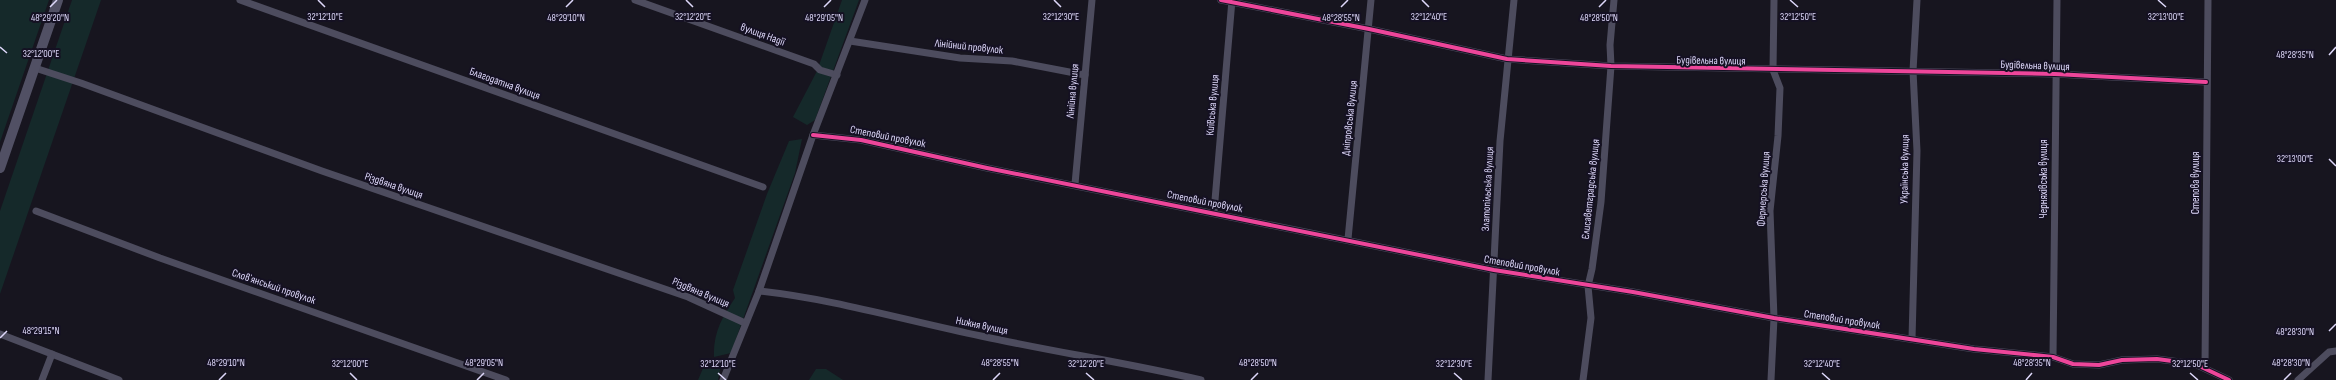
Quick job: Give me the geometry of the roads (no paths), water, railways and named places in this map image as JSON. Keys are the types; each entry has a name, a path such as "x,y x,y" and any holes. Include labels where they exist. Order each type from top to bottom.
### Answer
{"main road":[{"path":"0,168 58,0"}],"street":[{"name":"Благодатна вулиця","path":"240,0 763,187"},
{"name":"вулиця Надії","path":"635,0 814,64 820,70 837,75"},
{"path":"723,380 759,291 813,135 865,0"},
{"name":"Лінійна вулиця","path":"1075,184 1092,0"},
{"name":"Будівельна вулиця","path":"1221,0 1369,29 1507,59 1612,66 2055,74 2206,82"},
{"name":"Дніпровська вулиця","path":"1348,239 1371,0"},
{"name":"Златопільська вулиця","path":"1488,380 1500,141 1514,0"},
{"name":"Єлисаветградська вулиця","path":"1583,380 1590,318 1588,286 1592,269 1601,202 1612,66 1610,45 1614,0"},
{"name":"Фермерська вулиця","path":"1771,380 1774,318 1770,211 1780,88 1773,70 1774,0"},
{"name":"Українська вулиця","path":"1912,339 1917,151 1913,71 1916,0"},
{"name":"Черняхівська вулиця","path":"2053,357 2057,0"},
{"name":"Степова вулиця","path":"2205,367 2206,82 2208,0"},
{"name":"Київська вулиця","path":"1214,212 1232,1"},
{"name":"Лінійний провулок","path":"850,41 960,58 1012,61 1085,75"},
{"name":"Різдвяна вулиця","path":"35,68 81,83 418,205 688,297 746,324"},
{"name":"Степовий провулок","path":"813,135 861,140 1494,270 1633,292 1774,318 1912,339 2053,357 2073,364 2099,365 2122,360 2157,359 2205,367 2229,380"},
{"name":"Словʼянський провулок","path":"36,211 160,258 506,380"},
{"name":"Нижня вулиця","path":"759,291 805,296 981,336 1136,365 1201,380"},
{"path":"0,334 119,380"},
{"path":"2298,380 2330,352 2336,351"},
{"path":"42,380 52,354"}]}
